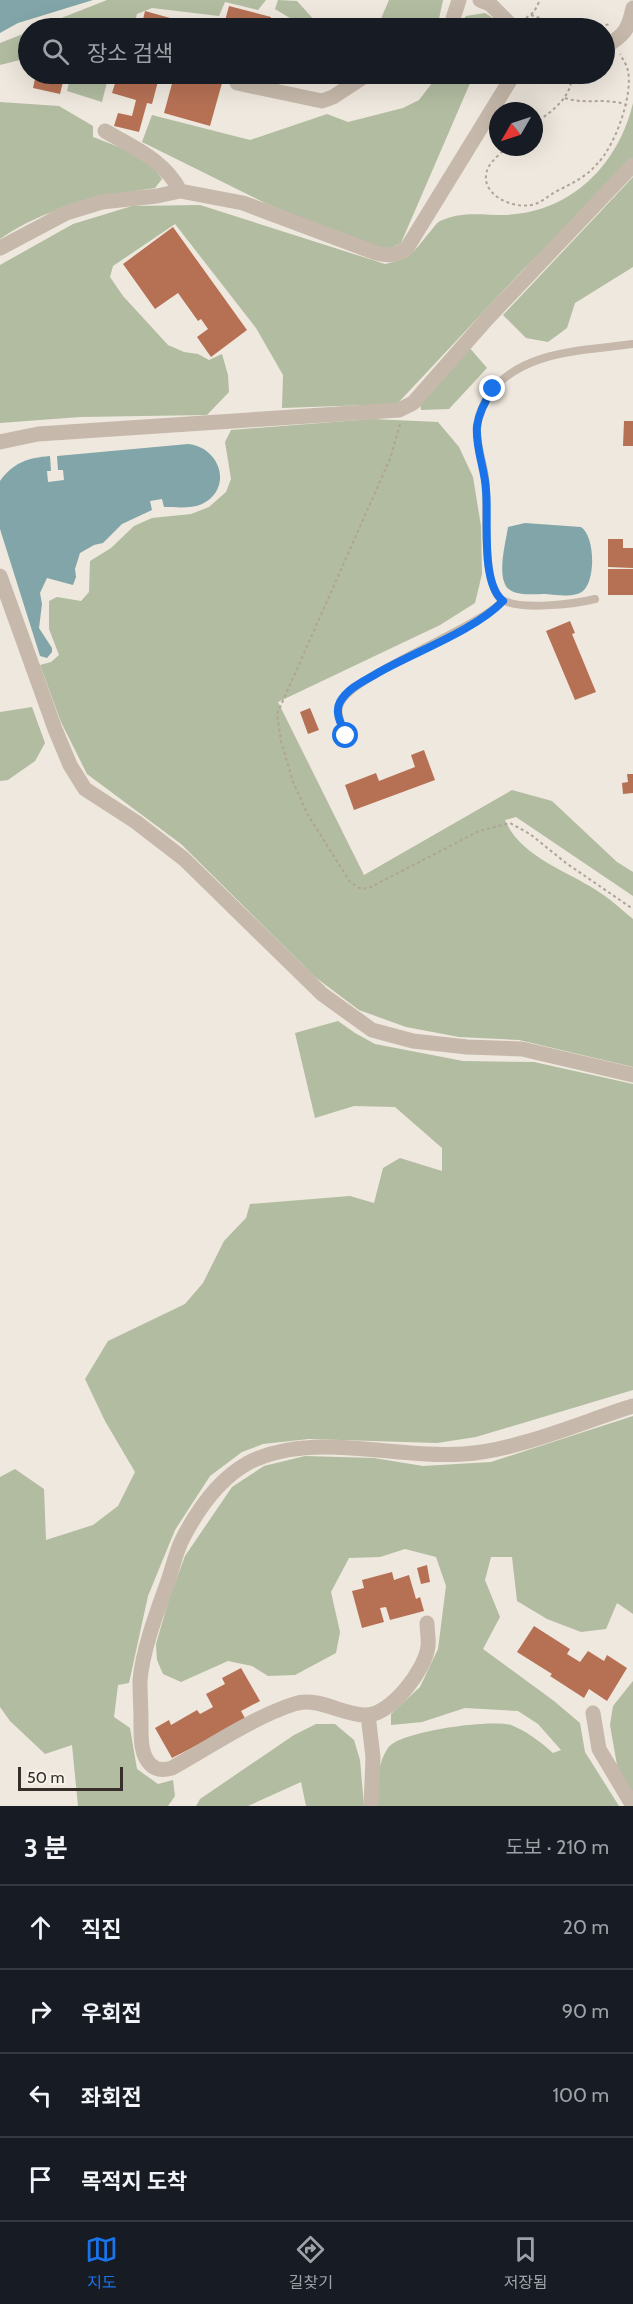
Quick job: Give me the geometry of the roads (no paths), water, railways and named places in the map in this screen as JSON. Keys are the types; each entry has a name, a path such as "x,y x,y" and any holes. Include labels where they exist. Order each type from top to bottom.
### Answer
{"street":[{"path":"453,18 459,0"},
{"path":"480,0 490,4 503,18"},
{"path":"615,41 627,31 633,8"},
{"path":"242,84 322,101 333,98 353,84"},
{"path":"0,248 66,213 102,202 180,191 243,203 375,253 389,256 398,254 407,248 508,84"},
{"path":"105,131 157,162 168,171 180,191"},
{"path":"0,442 38,434 399,410 413,403 486,320 633,165"},
{"path":"0,576 69,765 85,789 136,822 184,859 322,994 372,1030 413,1041 468,1047 522,1049 633,1075"},
{"path":"427,1623 428,1648 415,1677 394,1700 368,1715 315,1702 296,1703 248,1725 172,1768 160,1770 151,1766 143,1753 140,1679 154,1622 183,1539 211,1495 229,1476 248,1463 276,1452 318,1448 429,1456 466,1454 507,1447 633,1406"},
{"path":"593,1713 599,1749 633,1806"},
{"path":"368,1715 373,1757 371,1806"}],"lane":[{"path":"595,599 554,605 525,605 503,601 498,597 492,585 486,528 487,492 477,429 479,415 485,400 493,389 506,376 528,363 562,355 633,344"},
{"path":"346,736 338,716 338,708 346,693 390,666 478,621 503,601"}],"water":[{"path":"0,0 93,0 34,18 18,18 18,23 0,33"},
{"path":"188,444 208,452 215,460 220,479 218,488 212,497 198,506 188,507 164,507 162,499 150,501 152,510 122,524 103,543 80,553 73,585 47,578 40,593 42,604 39,628 52,648 52,652 47,658 40,656 0,529 0,481 16,465 35,458 50,456 51,471 47,471 48,482 64,480 63,470 58,470 57,456"},
{"path":"525,523 581,527 586,532 591,548 592,568 583,591 560,595 523,594 510,590 503,578 502,570 508,527"}]}
